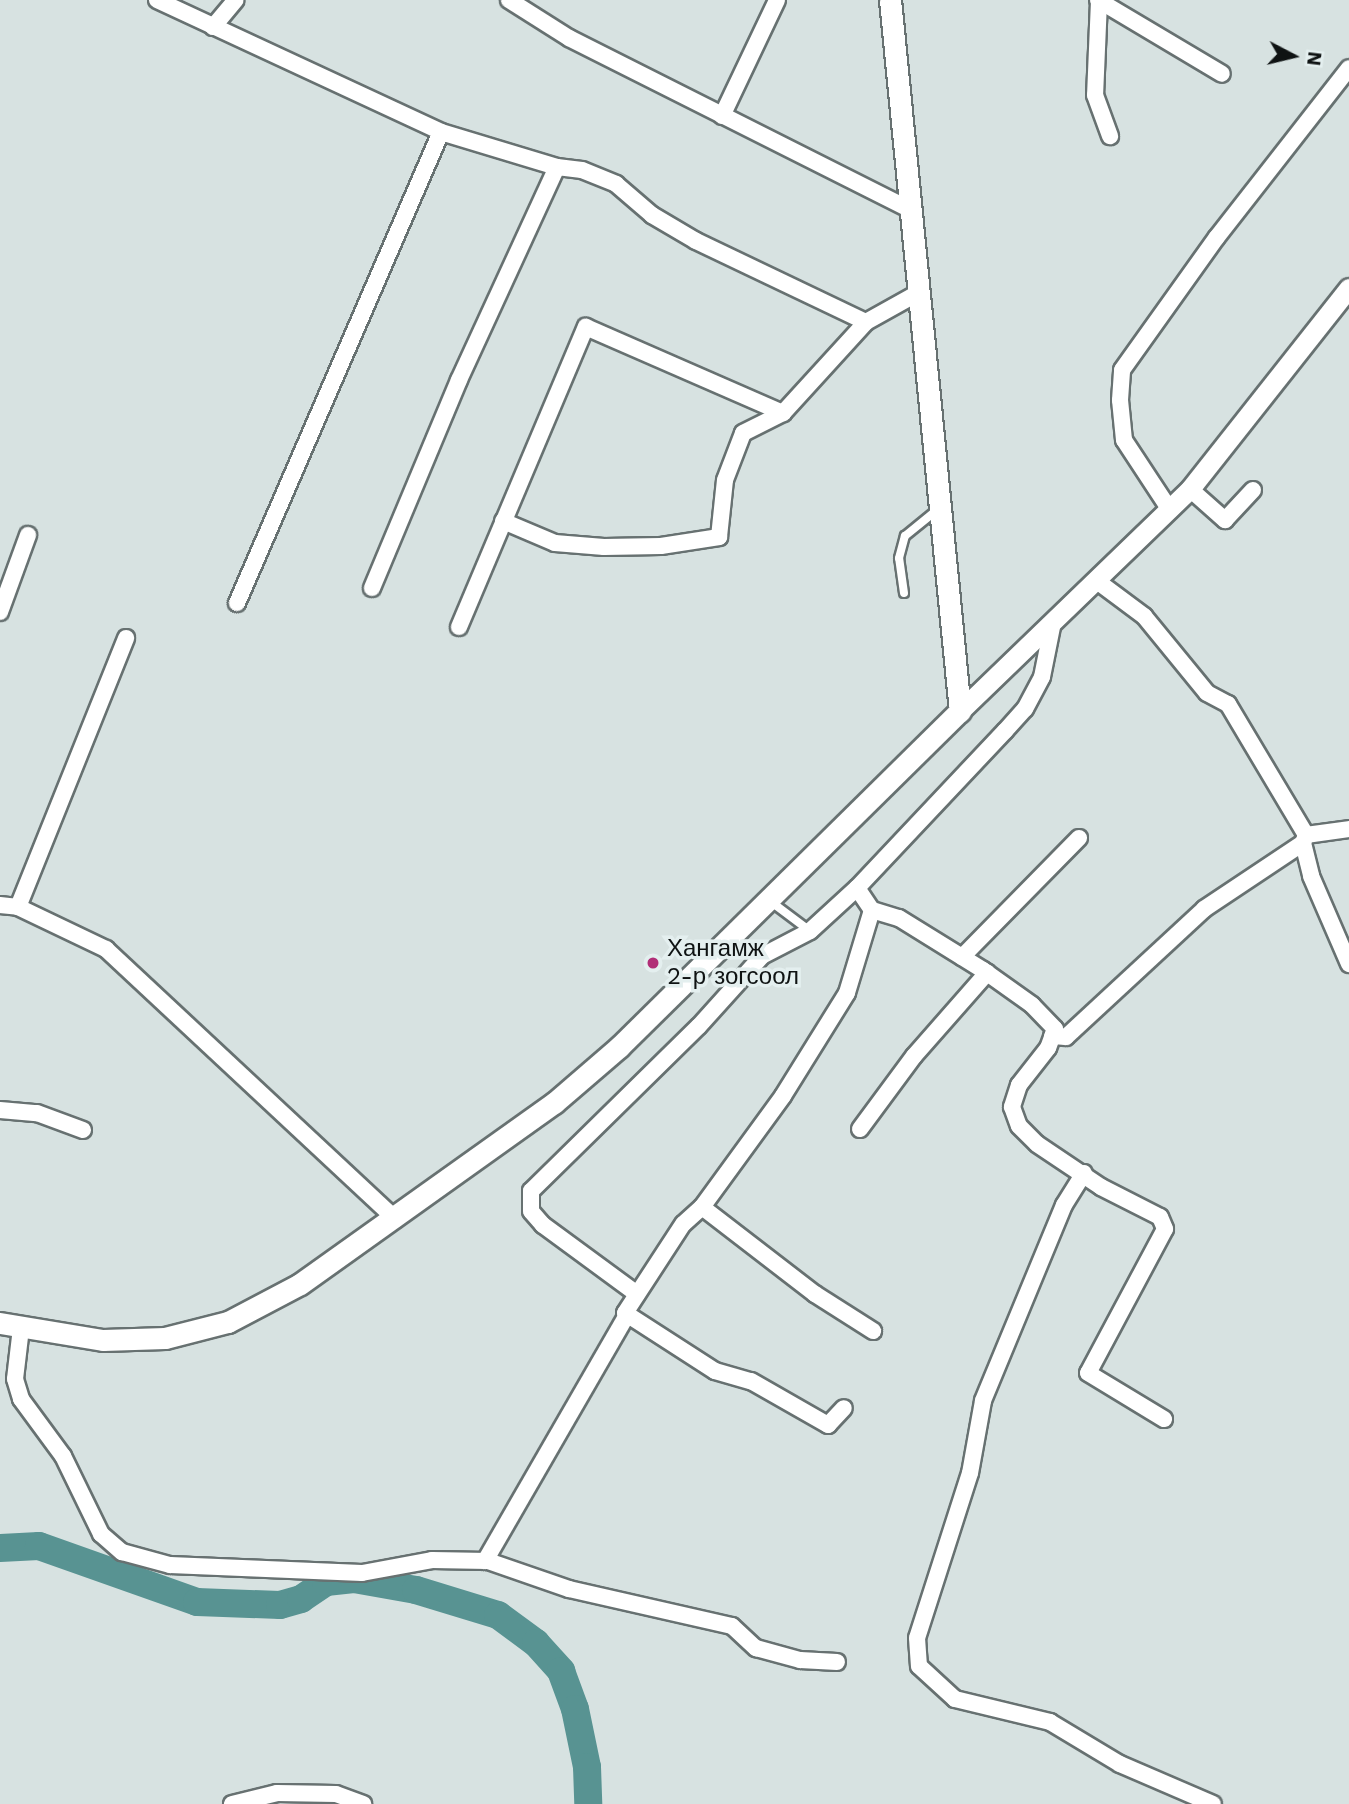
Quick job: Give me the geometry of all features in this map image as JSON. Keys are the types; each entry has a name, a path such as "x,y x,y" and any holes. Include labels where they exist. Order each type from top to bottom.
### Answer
{"main road":[{"path":"6,1325 103,1340 164,1338 206,1329 261,1308 396,1219 564,1095 960,711 937,510 890,0"}],"street":[{"path":"157,0 441,132 557,167 582,170 616,184 652,215 696,241 866,322"},
{"path":"213,27 236,0"},
{"path":"509,0 569,38 911,210"},
{"path":"723,116 777,0"},
{"path":"1111,136 1096,95 1098,0 1222,74"},
{"path":"1170,510 1124,440 1120,400 1122,370 1217,237 1349,68"},
{"path":"237,603 441,132"},
{"path":"372,588 459,380 557,167"},
{"path":"960,711 1190,489 1349,288"},
{"path":"503,521 555,543 604,547 661,546 719,537 725,480 743,433 783,414 866,322 918,293"},
{"path":"459,627 586,327 783,414"},
{"path":"1190,489 1225,520 1253,490"},
{"path":"0,612 28,535"},
{"path":"1097,581 1144,616 1207,693 1228,704 1305,839 1311,876 1349,964"},
{"path":"637,1294 543,1225 531,1211 531,1192 699,1026 762,956 810,931 857,888 1025,709 1042,677 1053,622"},
{"path":"18,907 126,638"},
{"path":"1052,1036 1066,1037 1204,909 1305,839 1349,830"},
{"path":"962,957 1079,838"},
{"path":"857,888 873,910 899,918 987,973 1032,1005 1055,1028 1018,1085 1012,1107 1020,1126 1037,1144 1160,1217 1165,1229 1088,1373 1164,1419"},
{"path":"0,905 18,907 106,949 396,1219"},
{"path":"485,1561 637,1294 683,1224 702,1207 826,1030 847,993 873,910"},
{"path":"860,1129 914,1056 987,973"},
{"path":"0,1110 37,1113 83,1130"},
{"path":"1084,1173 1064,1205 983,1401 970,1473 917,1638 919,1665 955,1699 1050,1722 1120,1764 1213,1804"},
{"path":"702,1207 815,1294 873,1331"},
{"path":"627,1315 715,1371 751,1381 828,1425 844,1408"},
{"path":"6,1325 21,1399 63,1455 101,1534 122,1552 170,1565 362,1573 432,1559 485,1561 569,1589 732,1626 756,1648 800,1660 836,1662"},
{"path":"232,1804 277,1793 336,1794 363,1804"}],"lane":[{"path":"904,593 898,558 905,536 937,510"},
{"path":"768,899 810,931"}],"waterway":[{"path":"0,1548 39,1546 197,1602 280,1605 301,1599 326,1582 354,1579 416,1590 498,1615 536,1643 561,1671 575,1709 587,1767 588,1804"}],"place":[{"name":"Хангамж 2-р зогсоол","path":"653,963"}]}
